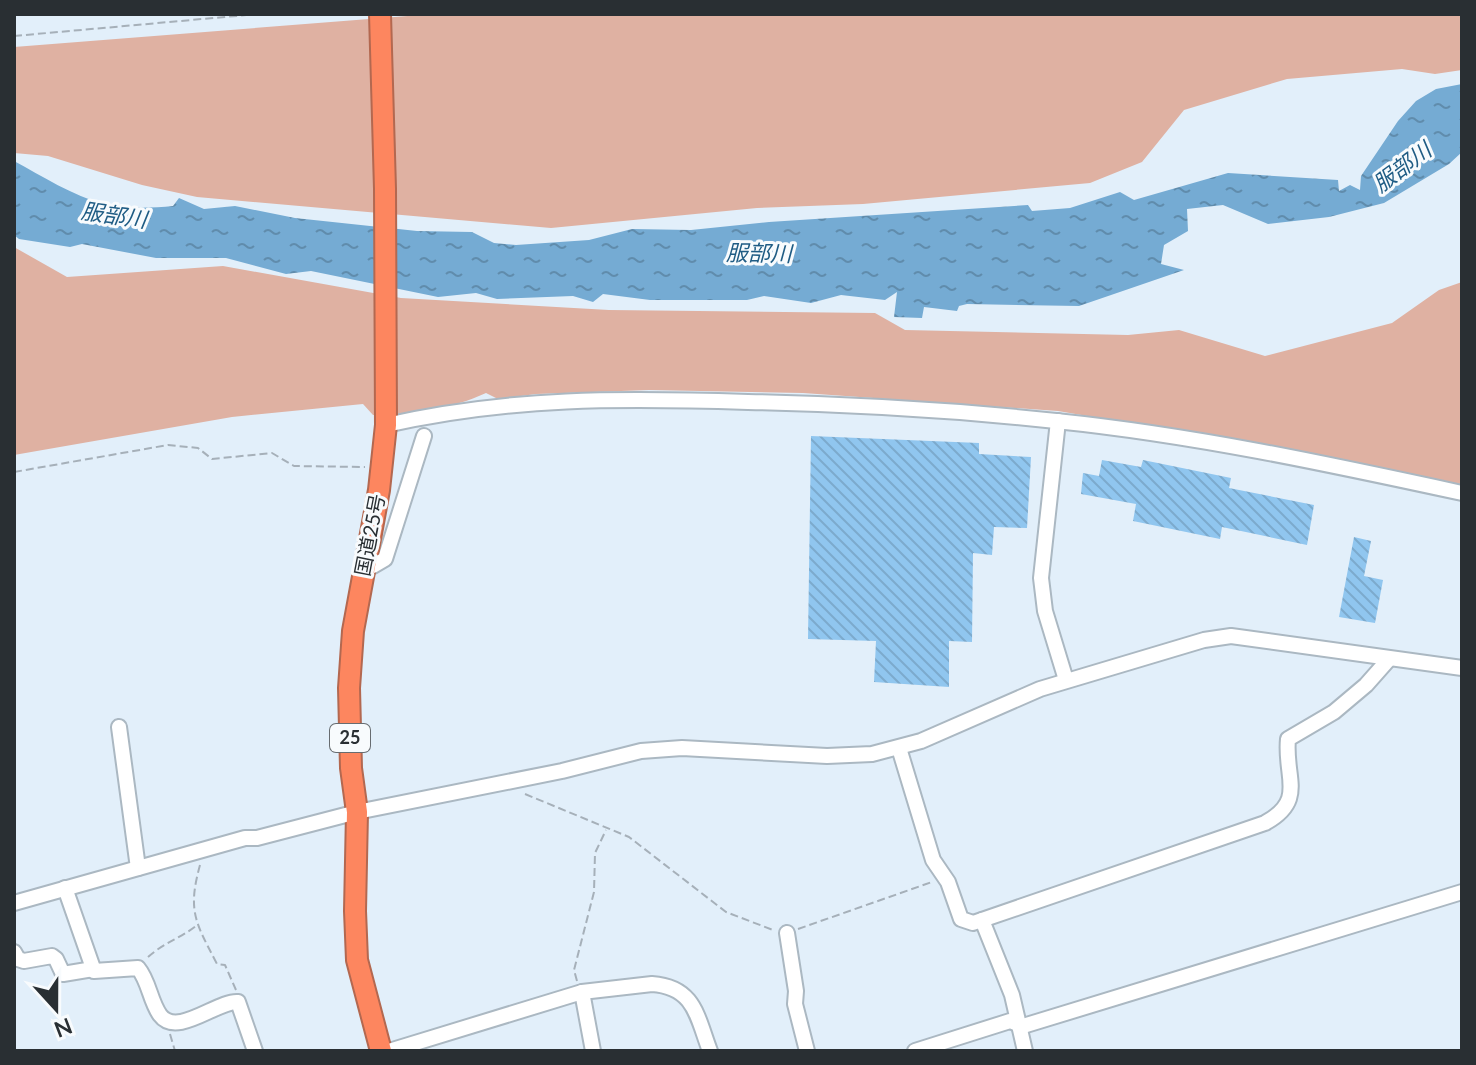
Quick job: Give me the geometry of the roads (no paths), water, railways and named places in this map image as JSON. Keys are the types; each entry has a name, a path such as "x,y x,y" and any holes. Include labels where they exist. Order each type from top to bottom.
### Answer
{"highway":[{"name":"国道25号","path":"380,14 385,189 386,425 382,468 353,631 349,688 351,768 357,812 357,960 381,1051"}],"street":[{"path":"386,425 488,407 602,399 848,404 1058,421 1184,439 1312,461 1462,493"},
{"path":"1058,421 1041,578 1045,611 1066,680"},
{"path":"364,566 373,566 385,559 424,436"},
{"path":"14,903 204,850 357,812 509,782 621,755 663,749 846,756 899,748 1066,680 1190,643 1231,636 1462,668"},
{"path":"899,748 933,860 948,882 961,919 973,923 1276,817 1286,807 1292,789 1288,739 1334,712 1366,685 1389,659"},
{"path":"119,727 138,868"},
{"path":"65,888 93,969"},
{"path":"915,1051 1010,1021 1023,1026 1462,892"},
{"path":"982,920 1012,995 1025,1051"},
{"path":"787,933 796,991 795,1004 807,1051"},
{"path":"14,952 18,959 24,961 52,956 63,974 93,969 100,972 138,968 160,1015 169,1021 184,1022 238,1002 255,1051"},
{"path":"389,1051 582,992 652,984 674,988 690,1001 710,1051"},
{"path":"582,992 593,1051"}],"water":[{"name":"服部川","path":"1462,84 1462,152 1449,164 1384,203 1329,217 1268,224 1223,205 1187,209 1188,231 1164,245 1161,264 1184,270 1079,306 967,304 959,306 957,311 924,307 922,318 894,317 897,292 885,300 841,295 811,303 764,296 747,300 650,300 603,294 593,302 573,296 497,299 476,293 438,297 311,271 286,274 226,258 156,258 82,244 70,247 19,239 14,235 14,161 69,191 112,206 173,206 179,198 204,209 235,206 295,218 417,231 472,232 494,243 516,245 589,240 632,229 691,230 1028,205 1032,211 1070,208 1120,192 1134,200 1228,173 1338,180 1339,191 1350,185 1360,190 1361,176 1398,121 1416,101 1436,89"}]}
